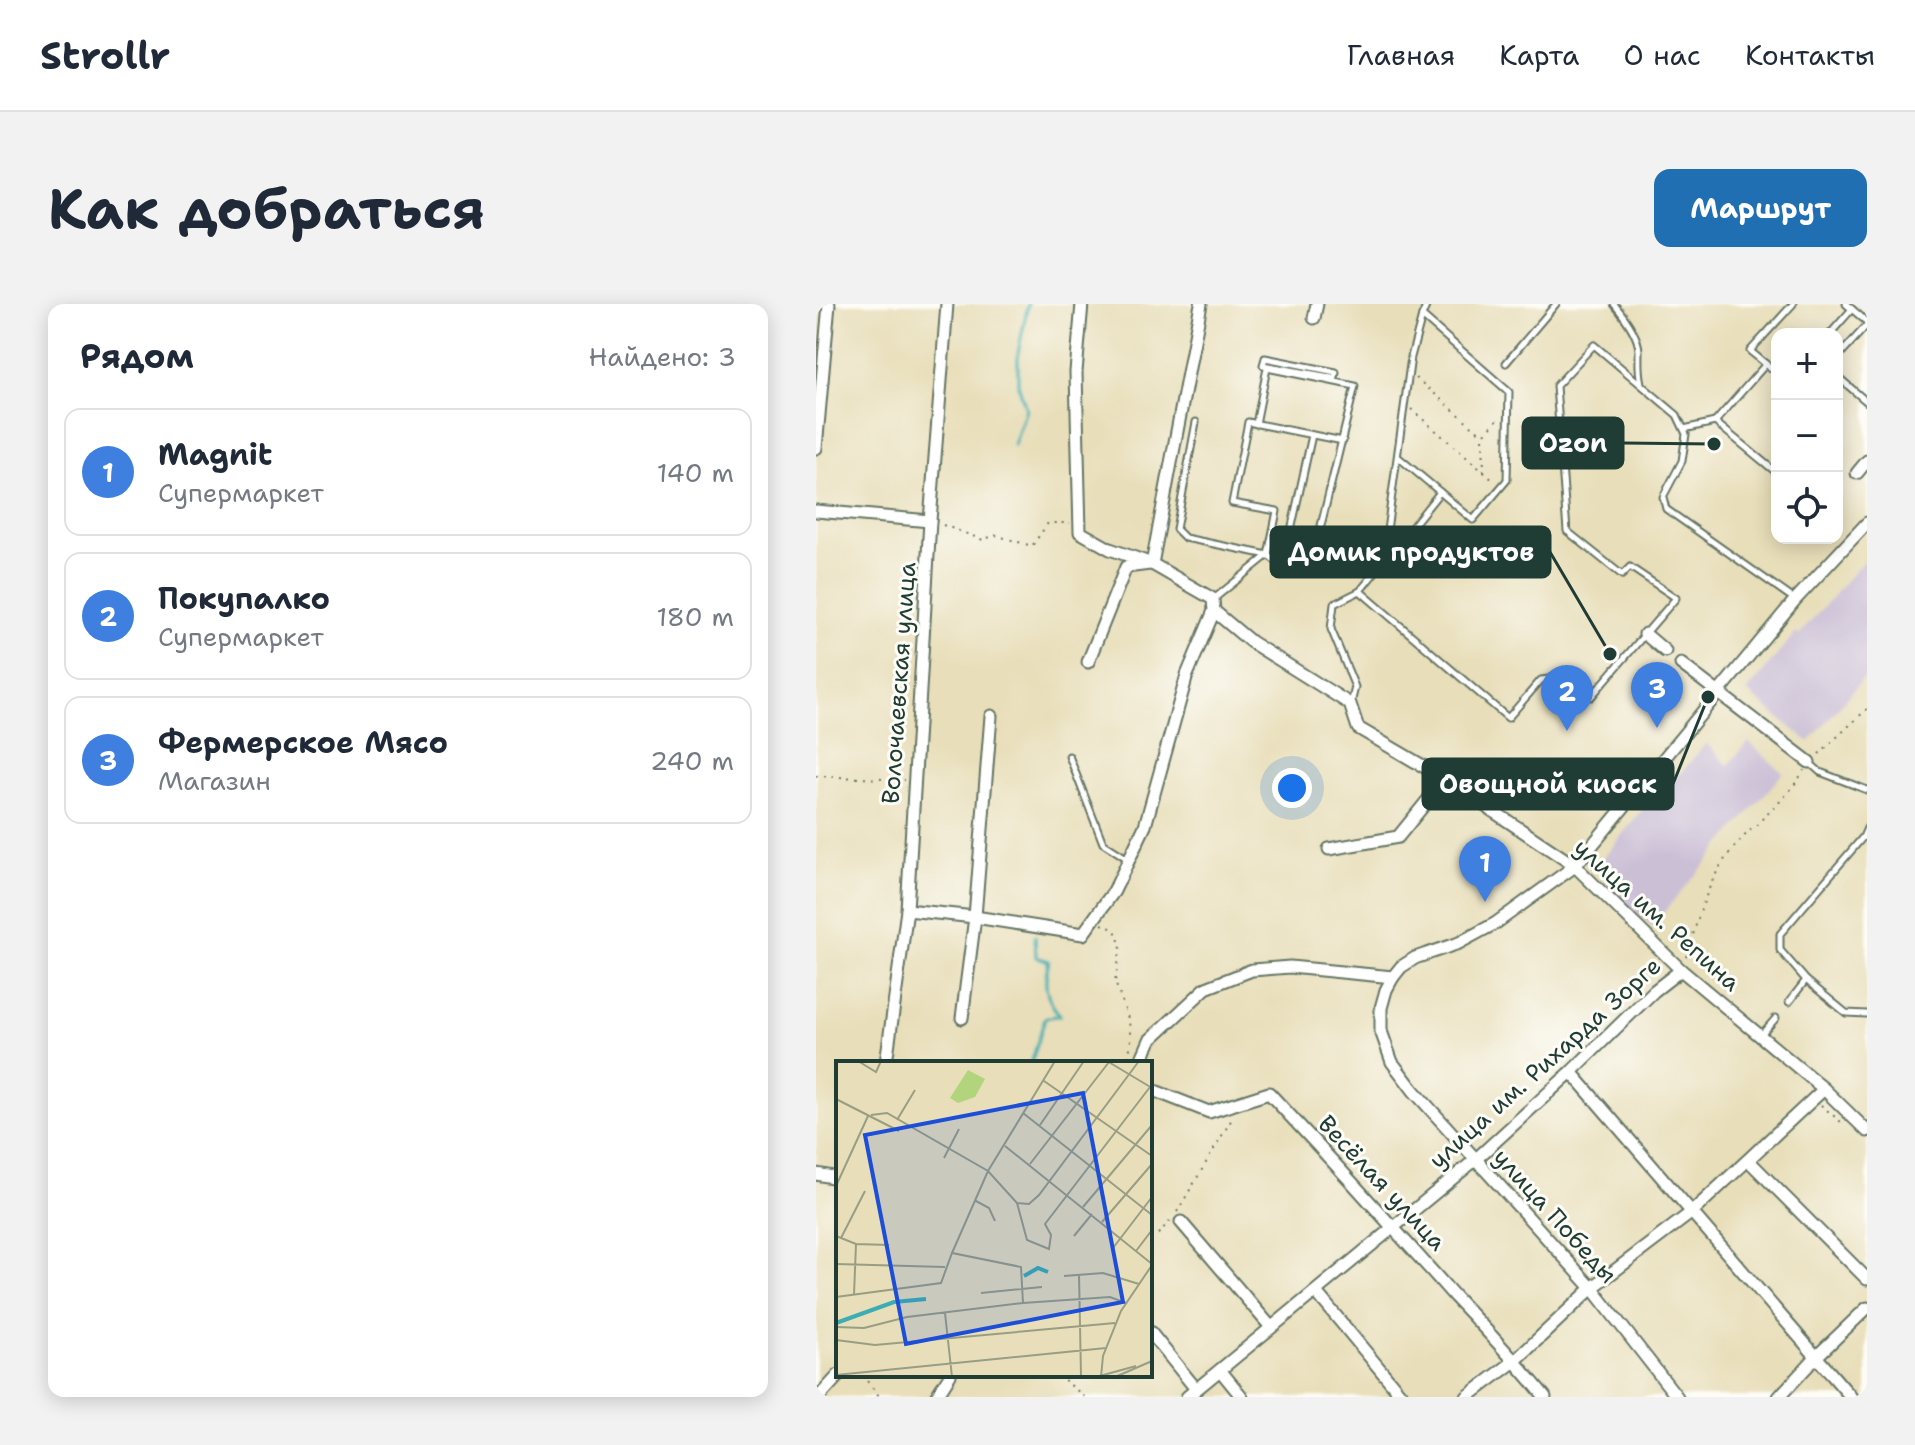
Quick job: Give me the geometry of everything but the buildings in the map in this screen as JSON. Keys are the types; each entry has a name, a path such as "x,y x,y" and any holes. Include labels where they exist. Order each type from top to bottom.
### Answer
{"street":[{"path":"816,448 829,304"},
{"name":"Волочаевская улица","path":"886,1061 907,910 930,521 947,304"},
{"path":"1079,523 1076,372 1082,304"},
{"path":"1088,662 1126,567 1152,564 1201,304"},
{"path":"1314,318 1317,304"},
{"path":"1857,473 1867,461"},
{"path":"816,511 930,521"},
{"name":"улица им. Репина","path":"1079,523 1080,532 1110,549 1152,564 1213,605 1251,642 1350,704 1358,728 1445,779 1575,866 1681,970 1824,1089 1867,1131"},
{"path":"1141,1061 1150,1040 1206,988 1252,970 1290,967 1393,977 1415,958 1459,943 1496,923 1575,866 1795,600 1867,523"},
{"path":"907,910 1083,934 1114,891 1145,826 1187,675 1213,605"},
{"path":"1645,634 1665,651"},
{"path":"1681,664 1809,762"},
{"path":"962,1018 975,917 991,716"},
{"path":"1329,849 1398,837 1445,779"},
{"name":"улица им. Рихарда Зорге","path":"1192,1393 1475,1160 1654,991 1681,970"},
{"name":"улица Победы","path":"1393,977 1381,1008 1381,1031 1392,1062 1475,1160 1592,1288 1677,1397"},
{"path":"1571,1072 1851,1397"},
{"path":"1467,1397 1516,1360 1592,1288 1692,1212 1824,1089"},
{"name":"Весёлая улица","path":"1152,1090 1209,1112 1269,1093 1516,1360 1545,1397"},
{"path":"1749,1161 1867,1279"},
{"path":"816,1174 836,1178"},
{"path":"1181,1222 1270,1326"},
{"path":"1316,1292 1403,1397"},
{"path":"1779,1397 1867,1308"},
{"path":"1152,1335 1192,1393"},
{"path":"1220,1370 1242,1397"},
{"path":"819,1397 837,1377"},
{"path":"936,1397 949,1377"}],"lane":[{"path":"1383,559 1409,372 1427,304"},
{"path":"1506,363 1556,304"},
{"path":"1614,304 1628,322 1639,346 1638,369 1642,385"},
{"path":"1771,368 1750,351 1793,304"},
{"path":"1843,351 1867,323 1846,304"},
{"path":"1835,328 1852,309"},
{"path":"1398,457 1473,520 1507,480 1509,392 1422,316"},
{"path":"1360,591 1508,718 1541,680 1556,678 1591,697 1676,598 1630,567 1622,575 1567,531 1556,386 1594,345 1677,415 1684,429 1682,461 1663,497 1666,509 1795,600"},
{"path":"1265,358 1336,372 1335,378 1263,365 1265,358"},
{"path":"1684,429 1715,422 1766,364"},
{"path":"1196,422 1176,529 1185,538 1268,555 1283,567 1294,569 1317,542 1355,386 1267,368 1256,424"},
{"path":"1843,381 1867,402"},
{"path":"1213,605 1268,555 1277,511 1232,503 1248,422 1343,441"},
{"path":"1715,422 1776,472"},
{"path":"1283,567 1312,435"},
{"path":"1350,704 1355,687 1331,629 1334,604 1360,591 1440,492"},
{"path":"1069,756 1103,843 1129,859"},
{"path":"1809,762 1820,772 1867,790"},
{"path":"1867,828 1863,837 1780,934 1780,950 1806,980 1846,1013 1867,1014"},
{"path":"1789,1002 1806,980"},
{"path":"1760,1036 1776,1018"}],"path":[{"path":"1409,372 1483,435"},
{"path":"1405,404 1501,487"},
{"path":"1484,472 1483,435 1509,408"},
{"path":"930,521 983,540 995,535 1032,546 1048,523 1079,523"},
{"name":"улица им. Рихарда Зорге","path":"1681,970 1710,884 1726,856 1796,785 1809,762 1867,709"},
{"path":"816,776 915,780"},
{"path":"1093,920 1115,930 1121,946 1115,982 1129,1021 1131,1043 1127,1061"},
{"path":"1814,1099 1846,1126"},
{"path":"1152,1235 1158,1234 1175,1217 1242,1101"},
{"path":"864,1377 880,1397"},
{"path":"1060,1377 1085,1397"}],"shaded area":[{"path":"1867,557 1867,674 1809,742 1747,692 1796,632 1799,635"},
{"path":"1749,742 1783,773 1652,926 1619,899 1603,878 1598,865 1653,796 1660,798 1706,743 1728,765"}],"waterway":[{"path":"1014,445 1026,409 1018,384 1018,353 1028,304"},
{"path":"1032,1061 1045,1018 1060,1015 1051,1003 1047,990 1049,961 1036,957 1035,936"}],"place":[{"name":"Ozon","path":"1714,444"},
{"name":"Домик продуктов","path":"1610,654"},
{"name":"Овощной киоск","path":"1708,697"},
{"name":"Фермерское Мясо","path":"1657,728"},
{"name":"Покупалко","path":"1567,731"},
{"name":"Magnit","path":"1485,902"}]}
